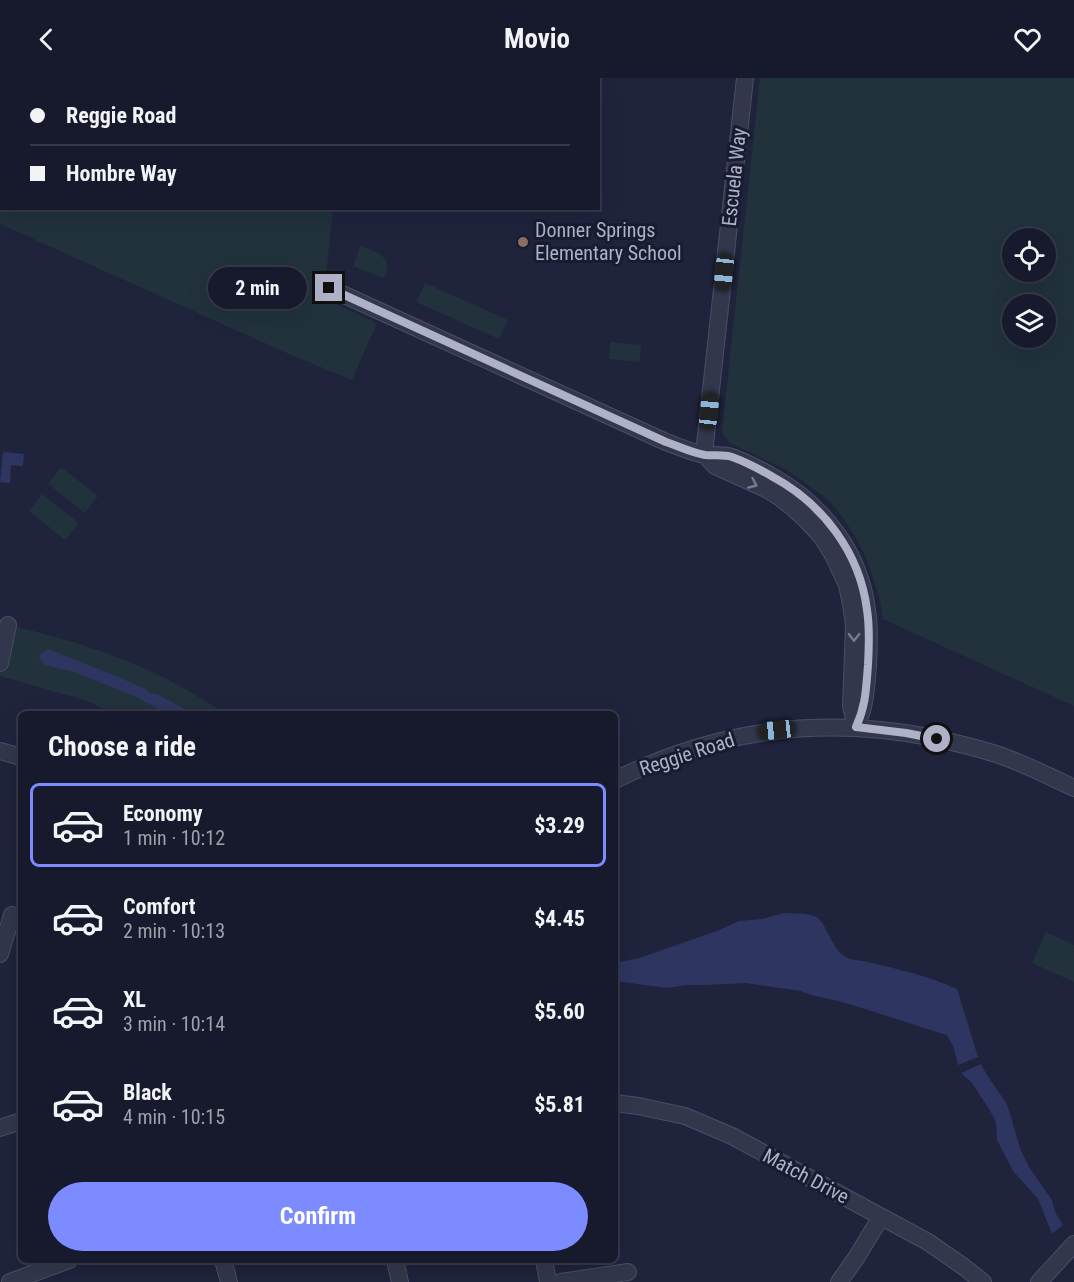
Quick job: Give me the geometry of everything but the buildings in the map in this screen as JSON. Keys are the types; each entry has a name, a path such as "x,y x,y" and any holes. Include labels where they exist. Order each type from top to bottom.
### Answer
{"street":[{"name":"Escuela Way","path":"704,454 745,78"},
{"path":"329,288 666,442 704,454 715,466 779,497 821,536 847,585 854,625 851,706 856,727"},
{"path":"0,663 9,625"},
{"name":"Reggie Road","path":"618,779 668,756 730,738 792,729 856,727 906,733 969,746 1018,762 1074,788"},
{"path":"0,751 18,756"},
{"path":"0,954 11,914"},
{"name":"Match Drive","path":"618,1104 685,1116 732,1136 928,1242 983,1282"},
{"path":"0,1128 18,1122"},
{"path":"839,1282 881,1217"},
{"path":"1039,1282 1074,1244"},
{"path":"10,1282 61,1263"},
{"path":"224,1263 229,1282"},
{"path":"396,1263 400,1282"},
{"path":"545,1263 548,1282"},
{"path":"561,1282 628,1272"}],"shaded area":[{"path":"760,78 1074,78 1074,706 883,619 880,600 866,557 838,511 826,498 787,470 730,443 723,435"},
{"path":"0,210 333,210 326,276 316,295 377,323 352,380 0,224"},
{"path":"360,247 374,251 385,259 387,269 383,278 353,266"},
{"path":"425,283 508,320 499,339 416,302"},
{"path":"610,342 641,345 640,362 609,359"},
{"path":"61,467 98,496 85,513 48,484"},
{"path":"42,494 79,523 65,540 29,511"},
{"path":"0,623 46,634 114,656 157,674 221,711 108,711 84,700 0,676"},
{"path":"1046,932 1074,945 1074,982 1032,963"}],"water":[{"path":"3,452 24,454 23,466 11,465 10,483 0,482"},
{"path":"48,649 123,679 151,694 157,694 188,711 162,711 132,695 74,672 45,665 39,658 40,654"},
{"path":"784,913 813,915 823,924 840,953 848,958 913,973 957,989 978,1057 958,1065 953,1046 947,1035 801,991 745,983 667,988 618,981 618,962 639,958 739,921 762,919"},
{"path":"981,1064 1007,1104 1021,1151 1052,1200 1055,1212 1063,1225 1052,1234 1038,1199 1013,1171 997,1140 996,1122 989,1109 972,1083 961,1073"}],"place":[{"name":"Donner Springs Elementary School","path":"523,242"}],"route":[{"path":"329,288 666,442 704,454 732,458 792,488 824,516 838,534 858,572 864,591 869,629 869,652 866,702 856,727 937,739"}]}
